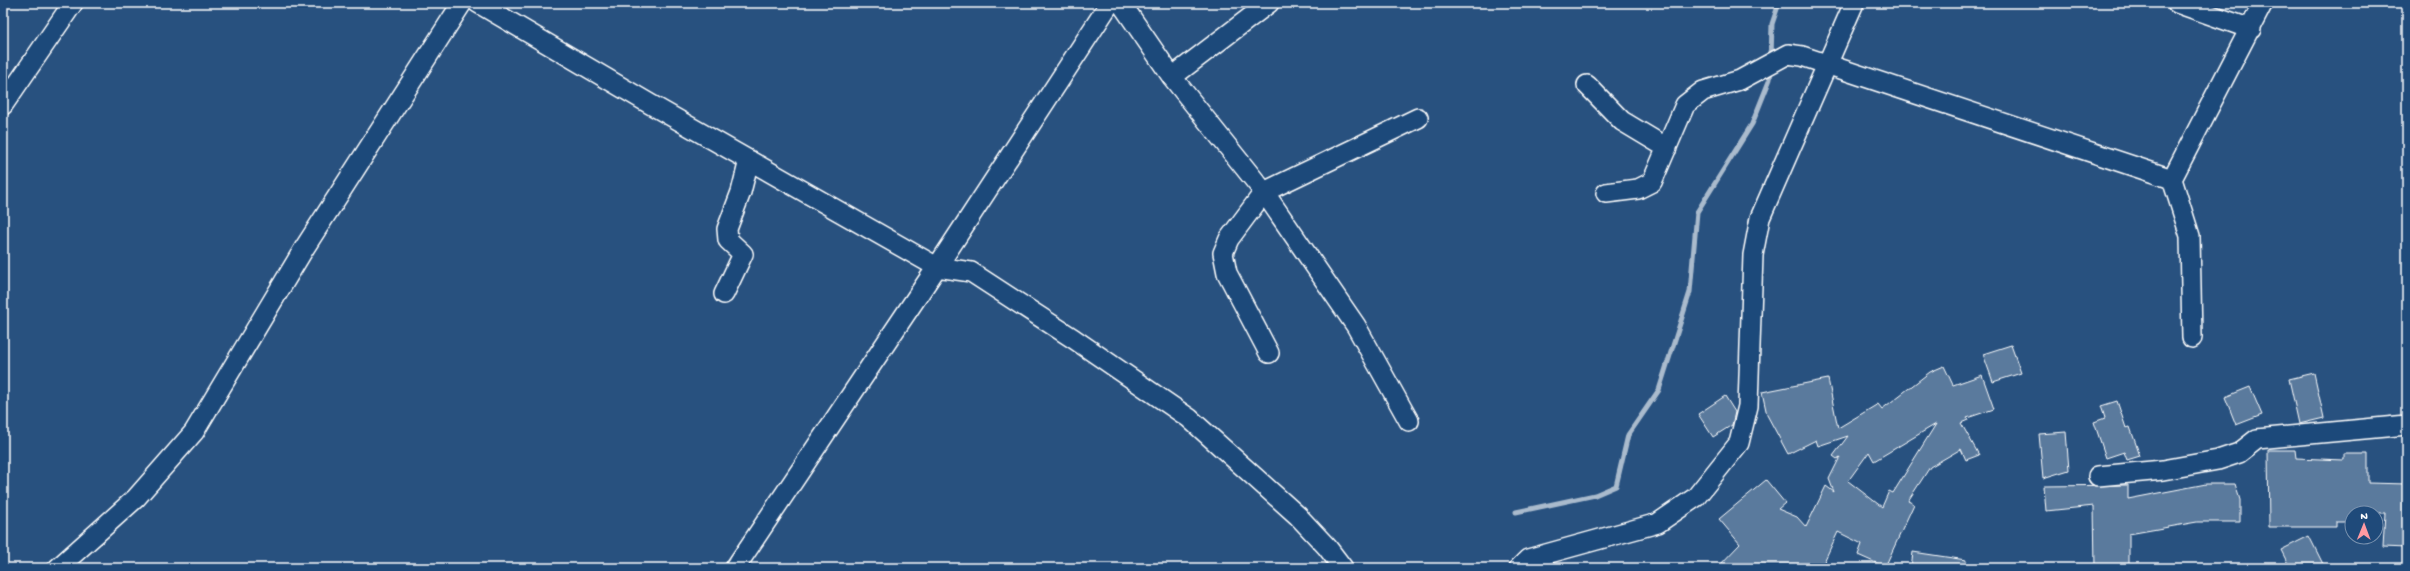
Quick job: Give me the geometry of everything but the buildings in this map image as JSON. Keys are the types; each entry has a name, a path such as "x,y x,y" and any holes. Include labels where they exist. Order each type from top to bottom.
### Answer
{"street":[{"path":"3,105 73,3"},
{"path":"58,568 136,498 194,432 305,246 462,3"},
{"path":"478,3 749,160 937,266 971,272 1074,339 1189,418 1298,516 1327,547 1343,568"},
{"path":"735,568 937,266 1110,3"},
{"path":"1121,3 1172,77 1264,192 1356,326 1409,422"},
{"path":"1172,77 1268,3"},
{"path":"1519,568 1528,559 1658,523 1696,497 1739,443 1748,406 1753,255 1760,218 1826,63 1854,3"},
{"path":"2177,3 2251,29"},
{"path":"2192,338 2190,236 2172,179 2251,29 2263,3"},
{"path":"1606,194 1638,189 1652,182 1685,105 1702,92 1740,80 1788,54 1826,63 2172,179"},
{"path":"1587,85 1622,120 1667,148"},
{"path":"1269,353 1227,273 1223,253 1229,240 1264,192 1418,118"},
{"path":"724,294 743,254 728,240 727,229 741,192 749,160"},
{"path":"2098,476 2163,470 2218,460 2239,453 2257,439 2269,437 2407,425"}],"waterway":[{"path":"1771,58 1772,24 1779,3"},
{"path":"1516,512 1595,495 1616,486 1628,435 1659,390 1690,292 1697,212 1752,124 1770,79 1771,68"}]}
